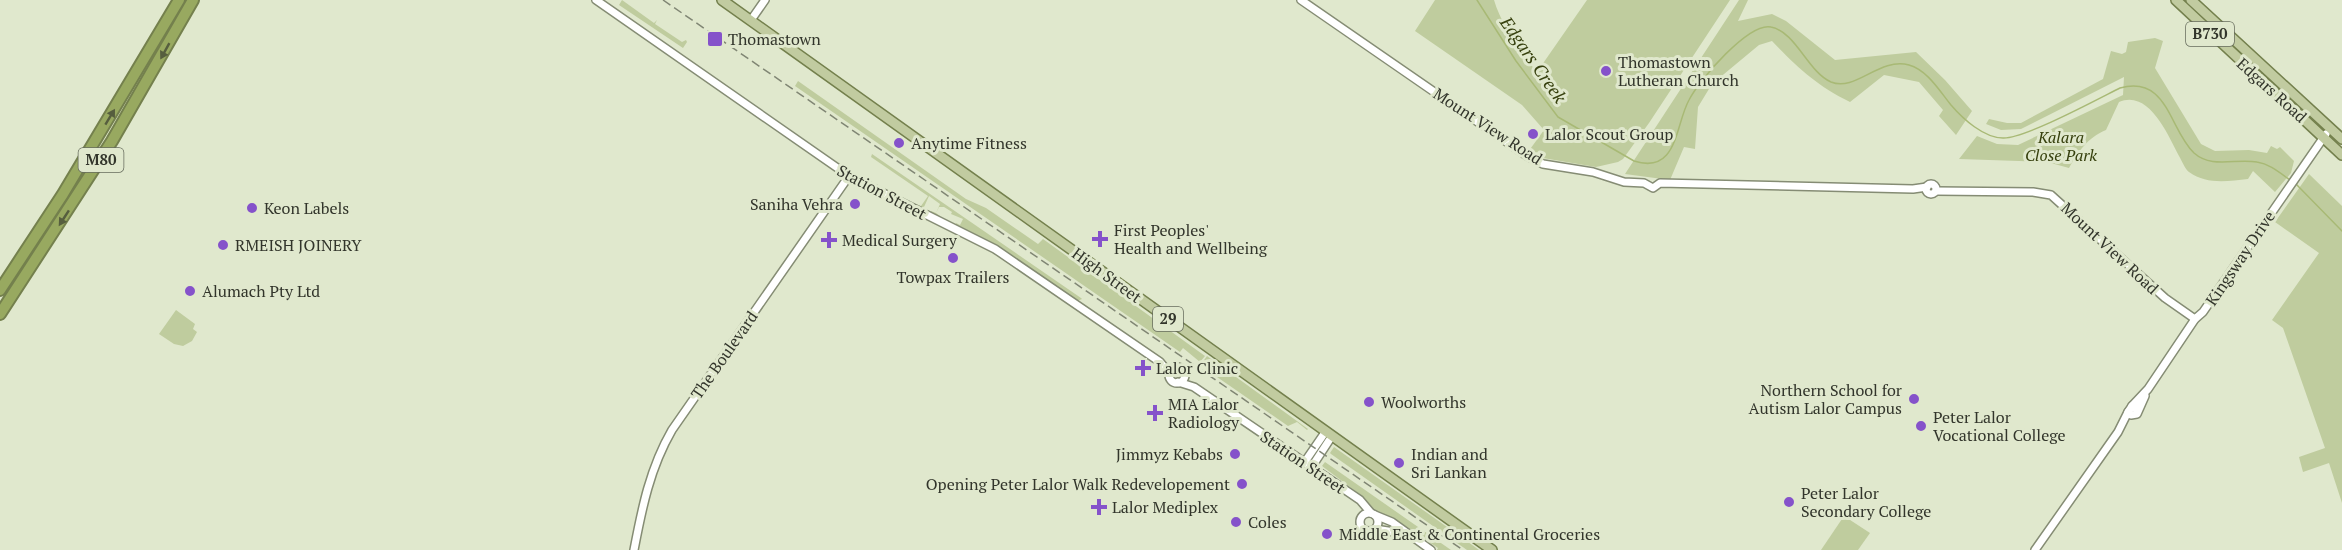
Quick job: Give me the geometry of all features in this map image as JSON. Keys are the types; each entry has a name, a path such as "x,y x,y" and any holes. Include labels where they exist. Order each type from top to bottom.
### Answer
{"highway":[{"name":"M80","path":"0,290 63,194 179,0"},
{"name":"M80","path":"0,314 107,150 193,0"}],"main road":[{"name":"High Street","path":"722,0 1492,550"},
{"name":"Edgars Road","path":"2176,0 2342,154"},
{"name":"Edgars Road","path":"2191,0 2342,139"},
{"path":"2245,66 2253,57"}],"street":[{"name":"Station Street","path":"596,0 849,176 995,249 1160,362 1169,373"},
{"name":"Station Street","path":"602,0 612,10"},
{"path":"751,20 765,0"},
{"name":"Mount View Road","path":"1300,0 1527,156 1543,164 1593,172 1624,182 1644,183 1653,188 1660,183 1926,190 1933,184 1936,189 1948,190 2043,192 2052,195 2164,298 2195,319"},
{"name":"Kingsway Drive","path":"2035,550 2195,319 2204,312 2330,126"},
{"name":"The Boulevard","path":"634,550 648,483 672,430 849,176"},
{"name":"Station Street","path":"1160,362 1176,367"},
{"path":"1176,367 1182,369 1183,379 1178,382 1172,381 1169,373 1176,367"},
{"name":"Station Street","path":"1184,375 1194,387 1360,500 1373,514 1392,522 1431,550"},
{"name":"Station Street","path":"1178,382 1194,387"},
{"path":"1307,466 1329,434"},
{"name":"Station Street","path":"1353,496 1360,508 1361,517"},
{"path":"1373,514 1378,524 1375,529 1367,531 1362,528 1361,517 1373,514"},
{"name":"Station Street","path":"1375,529 1409,535"}],"green space":[{"path":"622,0 654,23 657,20 655,24 682,42 686,40 683,48 619,5"},
{"path":"1435,0 1494,0 1501,19 1512,38 1537,72 1587,0 1730,0 1623,159 1596,167 1537,157 1528,152 1544,130 1522,105 1415,31"},
{"path":"1739,0 1748,0 1738,21 1772,14 1786,21 1835,60 1916,52 1972,111 1956,135 1939,116 1943,110 1919,82 1884,75 1850,102 1808,75 1772,41 1759,45 1712,84 1698,107 1695,149 1684,147 1670,180 1625,174"},
{"name":"Kalara Close Park","path":"2155,38 2163,41 2155,68 2201,144 2215,151 2249,150 2267,153 2271,146 2277,149 2280,147 2294,161 2291,173 2275,192 2253,171 2248,179 2225,181 2203,179 2189,172 2156,116 2139,102 2130,100 2119,102 2106,130 2084,146 2069,168 2047,162 1959,159 1977,136 1997,144 2018,145 2123,95 2124,77 2021,129 2001,130 1986,124 1989,119 2021,123 2103,79 2111,51 2122,54 2126,52 2128,42"},
{"path":"798,81 966,199 986,208 1038,244 1043,239 1205,356 1200,362 1183,348 1180,352 795,86"},
{"path":"872,154 1082,299 1077,301 1000,248 955,226 956,223 960,225 963,219 951,214 952,212 944,207 939,207 936,213 940,204 929,196 924,207 928,210 925,212 910,204 911,202 921,206 928,196 871,157"},
{"path":"2309,174 2342,206 2342,503 2329,463 2303,472 2299,457 2325,448 2283,328 2272,320 2319,253 2275,222"},
{"path":"931,211 940,216 939,218 930,214"},
{"path":"176,310 195,324 193,329 197,332 192,341 183,346 174,344 159,334"},
{"path":"1207,356 1308,429 1297,422 1288,426 1204,368 1202,363"},
{"path":"1334,447 1479,550 1467,550 1331,454"},
{"path":"1325,462 1451,550 1437,550 1438,548 1405,526 1403,527 1372,509 1362,496 1322,466"},
{"path":"1844,516 1870,533 1858,550 1821,550"}],"waterway":[{"name":"Edgars Creek","path":"1477,0 1516,61 1558,117 1634,161 1648,163 1659,161 1667,154 1673,145 1684,110 1703,79 1750,33 1771,27 1788,36 1815,70 1831,82 1840,84 1850,82 1888,66 1909,65 1921,71 1932,81 1968,122 1996,137 2013,137 2027,132 2061,118 2120,88 2136,86 2148,89 2166,107 2186,143 2201,158 2216,162 2262,163 2290,180"},
{"name":"Edgars Creek","path":"2296,184 2342,231"}],"railway":[{"path":"663,0 1463,550"}],"place":[{"name":"Thomastown","path":"715,39"},
{"name":"Thomastown Lutheran Church","path":"1606,71"},
{"name":"Lalor Scout Group","path":"1533,134"},
{"name":"Anytime Fitness","path":"899,143"},
{"name":"Saniha Vehra","path":"855,204"},
{"name":"Keon Labels","path":"252,208"},
{"name":"First Peoples' Health and Wellbeing","path":"1100,239"},
{"name":"Medical Surgery","path":"829,240"},
{"name":"RMEISH JOINERY","path":"223,245"},
{"name":"Towpax Trailers","path":"953,258"},
{"name":"Alumach Pty Ltd","path":"190,291"},
{"name":"Lalor Clinic","path":"1143,368"},
{"name":"Northern School for Autism Lalor Campus","path":"1914,399"},
{"name":"Woolworths","path":"1369,402"},
{"name":"MIA Lalor Radiology","path":"1155,413"},
{"name":"Peter Lalor Vocational College","path":"1921,426"},
{"name":"Jimmyz Kebabs","path":"1235,454"},
{"name":"Indian and Sri Lankan","path":"1399,463"},
{"name":"Opening Peter Lalor Walk Redevelopement","path":"1242,484"},
{"name":"Peter Lalor Secondary College","path":"1789,502"},
{"name":"Lalor Mediplex","path":"1099,507"},
{"name":"Coles","path":"1236,522"},
{"name":"Middle East & Continental Groceries","path":"1327,534"}]}
